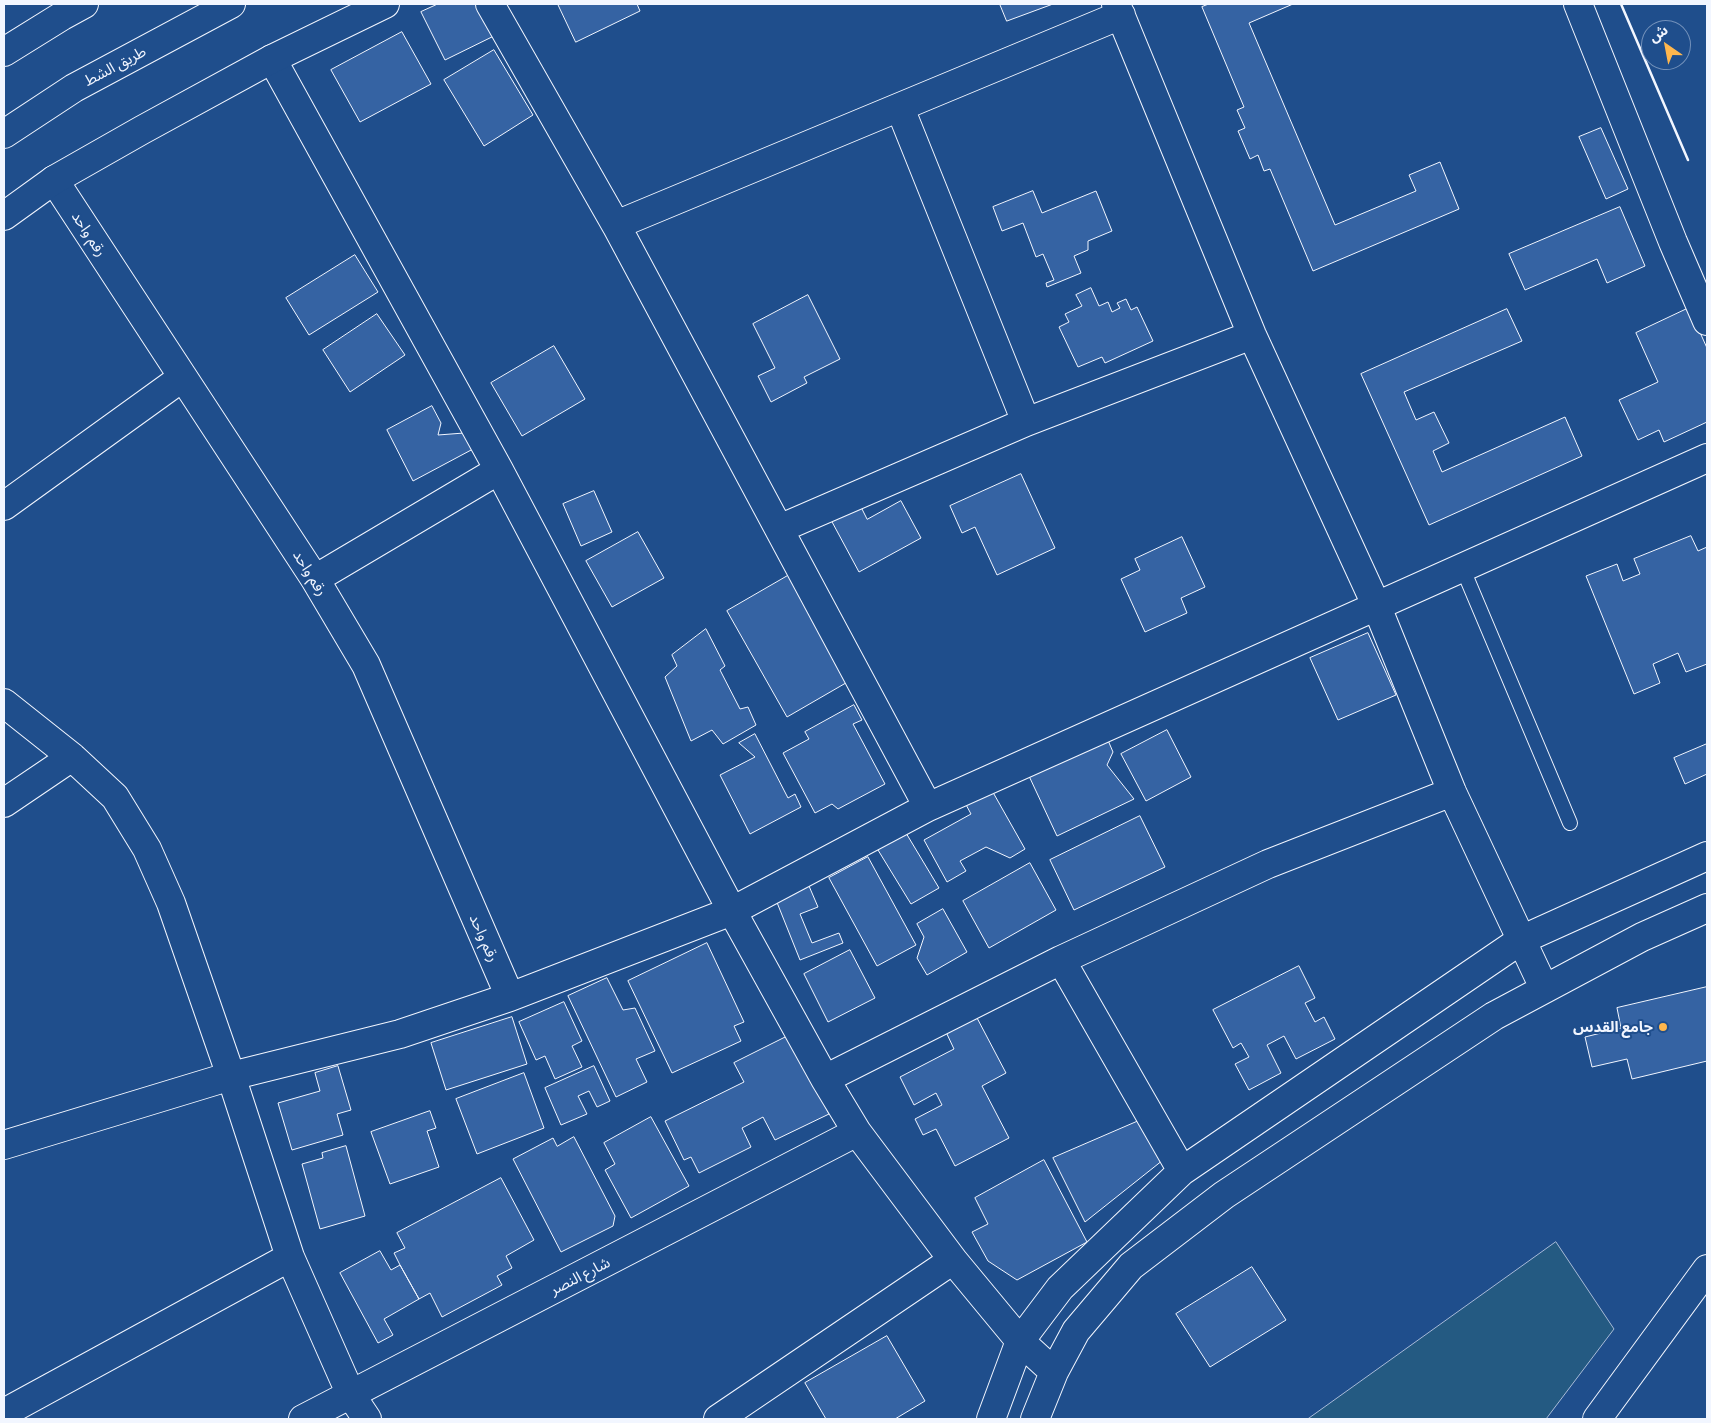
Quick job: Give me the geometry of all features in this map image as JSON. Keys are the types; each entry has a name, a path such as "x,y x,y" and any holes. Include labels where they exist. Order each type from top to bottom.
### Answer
{"street":[{"path":"4,52 84,4"},
{"name":"طريق الشط","path":"4,134 74,88 231,4"},
{"path":"4,216 54,180 142,130 272,59 385,4"},
{"path":"490,4 616,225 928,807"},
{"path":"1578,4 1707,322"},
{"path":"616,225 900,108 1119,10 1252,335 1377,607 1452,792 1544,988"},
{"path":"272,59 499,470 732,911 825,1079 857,1132 953,1260 1020,1341 1054,1372"},
{"path":"900,108 1026,422"},
{"name":"رقم واحد","path":"54,180 315,579 366,665 510,997"},
{"path":"779,529 1026,422 1252,335"},
{"path":"4,506 183,378"},
{"path":"4,1145 230,1076 400,1034 510,997 732,911 928,807 1707,458"},
{"path":"315,579 499,470"},
{"path":"4,703 72,757 115,798 147,849 171,903 290,1257 351,1395 366,1419"},
{"path":"4,803 72,757"},
{"path":"825,1079 1061,960 1268,864 1452,792"},
{"path":"992,1419 1020,1341 1060,1288 1182,1171 1521,940 1707,856"},
{"path":"1035,1419 1054,1372 1076,1332 1131,1266 1224,1195 1494,1016 1642,937 1707,908"},
{"path":"1061,960 1182,1171"},
{"name":"شارع النصر","path":"303,1419 857,1132"},
{"path":"4,1413 290,1257"},
{"path":"718,1419 953,1260"},
{"path":"1597,1419 1707,1269"}],"lane":[{"path":"1462,567 1570,823"}],"shaded area":[{"path":"1556,1242 1614,1329 1546,1419 1308,1419"}],"building":[{"path":"438,4 477,4 502,32 445,60 421,12"},
{"path":"558,4 637,4 640,11 576,42"},
{"path":"1000,4 1053,4 1007,21"},
{"path":"1209,4 1293,4 1249,23 1335,225 1416,191 1409,175 1440,162 1459,209 1313,271 1270,169 1264,171 1258,155 1250,159 1238,131 1245,128 1237,110 1244,107 1202,7"},
{"path":"402,32 431,84 360,122 331,70"},
{"path":"494,50 533,115 484,146 444,80"},
{"path":"1601,128 1628,189 1606,199 1579,137"},
{"path":"1033,191 1042,213 1096,191 1112,231 1088,241 1088,250 1074,256 1081,273 1047,287 1046,283 1054,280 1043,254 1036,257 1023,223 1002,231 993,207"},
{"path":"1620,207 1645,266 1607,283 1597,259 1525,290 1509,254"},
{"path":"355,255 378,292 309,335 286,298"},
{"path":"1091,288 1099,306 1108,302 1112,312 1120,308 1117,303 1126,299 1131,310 1137,307 1153,341 1105,363 1102,357 1078,367 1059,327 1069,322 1065,314 1082,306 1076,295"},
{"path":"808,295 840,359 804,377 807,383 771,402 758,376 775,368 753,324"},
{"path":"1689,308 1707,348 1707,422 1664,442 1659,430 1638,440 1619,400 1658,382 1636,333"},
{"path":"1507,309 1522,341 1404,392 1416,420 1434,412 1449,443 1433,451 1442,472 1565,417 1582,456 1429,525 1361,374"},
{"path":"377,314 405,355 350,392 323,350"},
{"path":"554,346 585,399 522,436 491,383"},
{"path":"432,406 441,423 438,435 464,433 473,449 413,481 387,430"},
{"path":"1021,474 1055,548 997,575 975,527 962,533 950,506"},
{"path":"594,491 612,532 581,546 563,504"},
{"path":"901,501 921,538 859,572 831,520 860,505 867,519"},
{"path":"638,532 664,578 612,607 586,561"},
{"path":"1691,536 1698,551 1707,547 1707,664 1686,672 1678,653 1653,664 1660,683 1634,694 1586,576 1617,564 1623,581 1640,574 1634,559"},
{"path":"1182,537 1205,587 1181,598 1187,613 1145,632 1121,579 1140,570 1135,559"},
{"path":"791,574 851,680 787,717 727,611"},
{"path":"706,629 725,666 720,670 740,709 748,707 756,725 723,744 712,730 691,741 665,677 677,666 672,655"},
{"path":"1368,633 1396,695 1338,720 1310,658"},
{"path":"854,705 862,720 853,724 885,784 838,809 832,804 815,813 783,753 809,739 805,732"},
{"path":"1167,730 1191,777 1146,801 1121,754"},
{"path":"755,734 788,798 795,794 801,807 750,834 720,775 755,757 739,743"},
{"path":"1107,738 1113,752 1107,765 1134,799 1057,836 1029,776"},
{"path":"1707,744 1707,774 1685,784 1674,758"},
{"path":"990,787 1025,849 1010,858 986,847 960,861 966,871 947,882 924,840 971,814 964,801"},
{"path":"1140,816 1165,867 1074,910 1050,860"},
{"path":"906,833 939,888 911,904 878,850"},
{"path":"868,857 916,945 877,966 829,878"},
{"path":"1030,863 1056,910 989,948 963,901"},
{"path":"809,886 818,907 800,914 812,943 839,933 843,943 800,960 776,900"},
{"path":"943,909 967,952 927,975 917,958 924,937 917,924"},
{"path":"707,943 744,1022 734,1026 741,1041 672,1073 628,981"},
{"path":"850,950 875,998 828,1022 804,974"},
{"path":"1299,966 1315,998 1305,1003 1315,1022 1324,1017 1335,1039 1296,1059 1284,1036 1267,1045 1281,1073 1249,1090 1235,1064 1249,1057 1241,1043 1233,1048 1213,1010"},
{"path":"607,978 623,1010 635,1008 655,1051 636,1059 647,1082 616,1097 568,996"},
{"path":"1707,987 1707,1061 1632,1079 1627,1059 1592,1067 1585,1037 1621,1028 1617,1008"},
{"path":"564,1002 582,1041 572,1046 582,1067 555,1079 545,1056 536,1060 519,1022"},
{"path":"976,1016 1006,1073 982,1086 1009,1138 955,1166 936,1129 923,1135 915,1119 942,1105 936,1093 914,1105 900,1077 954,1049 946,1032"},
{"path":"512,1017 527,1064 446,1090 431,1043"},
{"path":"790,1035 829,1114 775,1140 763,1117 742,1128 751,1147 699,1173 691,1157 684,1160 665,1121 744,1082 734,1063"},
{"path":"338,1066 351,1110 337,1114 343,1135 292,1150 278,1103 320,1091 315,1073"},
{"path":"594,1066 610,1101 597,1107 589,1091 578,1096 587,1114 561,1125 545,1088"},
{"path":"524,1073 544,1128 477,1154 456,1099"},
{"path":"430,1111 436,1128 427,1131 439,1167 390,1184 371,1132"},
{"path":"651,1117 689,1186 631,1218 605,1170 615,1164 604,1143"},
{"path":"1141,1120 1163,1160 1085,1222 1053,1158"},
{"path":"574,1137 615,1216 613,1226 561,1252 513,1159 553,1138 557,1146"},
{"path":"346,1146 365,1216 320,1229 302,1164 323,1158 322,1153"},
{"path":"1044,1160 1087,1242 1017,1280 988,1261 972,1232 988,1224 975,1198"},
{"path":"501,1178 534,1240 506,1256 512,1268 497,1276 502,1285 442,1317 430,1293 419,1299 400,1265 394,1253 405,1248 397,1233"},
{"path":"380,1251 391,1270 400,1265 419,1299 384,1319 393,1335 378,1343 340,1273"},
{"path":"1252,1267 1286,1320 1210,1367 1176,1314"},
{"path":"887,1336 925,1401 895,1419 826,1419 805,1383"}],"wall":[{"path":"1621,4 1688,160"}],"place":[{"name":"جامع القدس","path":"1663,1027"}]}
